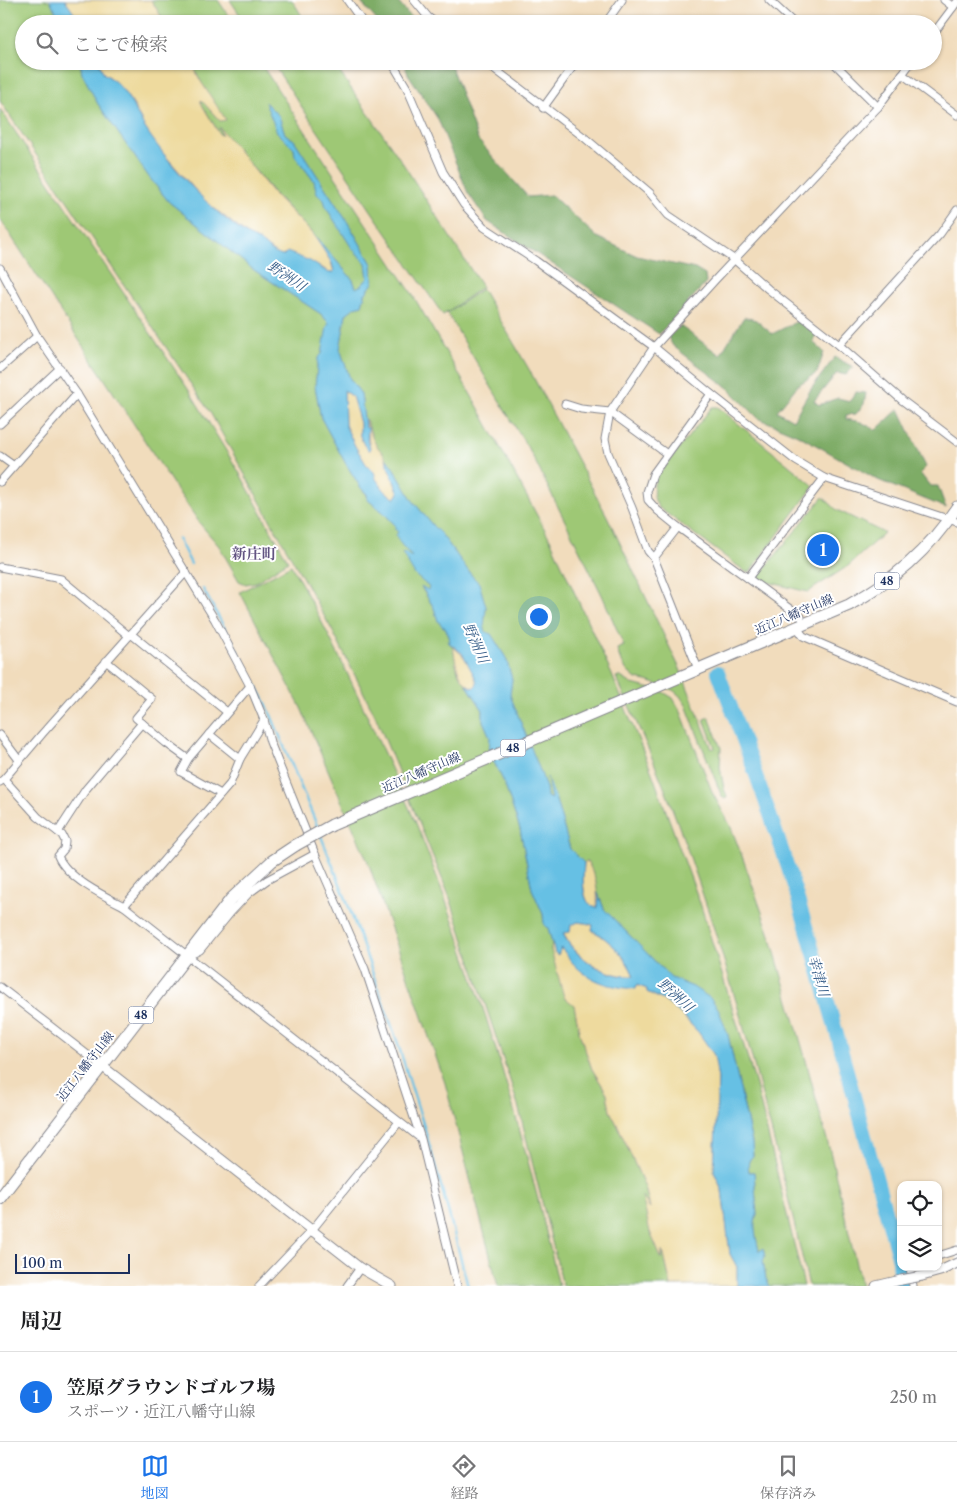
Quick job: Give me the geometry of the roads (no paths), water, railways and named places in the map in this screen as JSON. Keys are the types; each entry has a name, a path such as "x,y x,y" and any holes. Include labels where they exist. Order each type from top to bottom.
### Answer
{"main road":[{"name":"近江八幡守山線","path":"0,1198 231,899 272,861 296,844 335,824 736,654 799,622 849,604 876,588 913,560 953,521 957,508"}],"street":[{"path":"346,0 357,15"},
{"path":"414,0 426,15"},
{"path":"611,15 622,0"},
{"path":"769,0 785,15"},
{"path":"942,22 955,5 944,0"},
{"path":"396,70 407,88 443,172 464,205 484,226 536,261 654,347 796,461 824,478 953,521"},
{"path":"495,70 585,138 650,193 668,215 735,260 904,401 957,442"},
{"path":"543,108 570,70"},
{"path":"841,70 878,107"},
{"path":"698,669 654,558 648,551 632,508 608,454 605,439 610,412 654,347 878,107 905,70"},
{"path":"902,74 957,115"},
{"path":"839,345 940,234 957,210"},
{"path":"0,268 37,336 77,394 215,620 250,686 264,720 270,742 315,854 365,969 421,1139 457,1286"},
{"path":"0,370 37,336"},
{"path":"0,424 60,368"},
{"path":"0,482 77,394"},
{"path":"711,394 653,474 647,492 648,500 678,527 748,578 799,622 803,636 957,702"},
{"path":"565,404 581,410 610,412 667,454"},
{"path":"0,456 14,466"},
{"path":"748,578 824,478"},
{"path":"654,558 678,527"},
{"path":"0,567 61,579 227,712"},
{"path":"186,572 2,781 38,817 62,835 65,841 64,849 58,856 60,861 71,872 90,888 124,906 421,1139"},
{"path":"106,661 152,699 136,718 188,759"},
{"path":"220,794 181,772 188,759 250,686"},
{"path":"124,906 230,784 240,759 264,720"},
{"path":"58,832 86,789 142,723"},
{"path":"209,734 240,759"},
{"path":"0,735 19,760"},
{"path":"187,956 200,950 230,912 249,893 267,880 315,854"},
{"path":"0,987 360,1268 387,1285"},
{"path":"259,1286 312,1230 399,1122"},
{"path":"942,1255 957,1250"},
{"path":"876,1286 922,1276 957,1264"},
{"path":"347,1286 360,1268"},
{"path":"911,1271 913,1286"}],"water":[{"path":"50,0 65,0 75,15 58,15"},
{"name":"野洲川","path":"82,70 102,70 104,74 118,85 168,160 192,188 233,225 258,240 276,254 283,256 287,252 310,261 329,273 334,272 332,263 313,234 353,280 356,288 362,285 368,278 366,263 352,248 327,209 324,200 317,194 314,181 295,156 294,149 277,132 265,102 279,116 285,134 294,140 348,223 372,264 373,283 365,294 362,305 355,307 346,314 340,349 350,379 361,394 365,427 368,428 367,441 370,447 369,451 360,436 360,423 352,396 344,390 345,425 355,446 385,491 395,499 399,493 387,464 387,459 413,501 479,583 486,607 484,626 486,632 491,634 506,658 512,679 510,695 541,773 547,797 551,799 547,777 555,797 570,849 584,863 584,889 588,902 597,908 598,893 604,909 671,978 693,987 710,998 718,1008 728,1035 752,1143 753,1156 748,1166 749,1172 754,1172 757,1215 755,1233 759,1251 763,1248 766,1279 770,1286 737,1286 737,1267 730,1254 722,1190 714,1171 718,1079 714,1055 699,1033 681,1014 663,1000 647,992 647,989 637,985 636,989 617,987 600,982 578,968 561,948 558,955 555,953 548,928 544,924 543,914 532,889 520,829 503,780 489,752 490,737 483,721 483,710 467,685 473,688 477,684 476,679 462,653 447,641 450,642 445,627 438,621 434,608 421,586 428,590 429,587 415,575 402,553 412,557 397,538 398,532 395,529 395,525 368,500 367,494 346,464 321,418 315,386 318,358 322,354 329,323 321,314 254,270 169,202 149,177 98,104","holes":["578,922 593,925 592,930 617,950 627,962 634,976 614,974 593,965 574,950 563,933 570,932 571,925"]}],"waterway":[{"path":"178,538 191,564"},
{"path":"203,589 266,703 318,828"},
{"name":"幸津川","path":"718,672 778,837 810,939 899,1260 901,1286"},
{"path":"321,836 346,899 397,1041 426,1133 468,1286"}],"place":[{"name":"笠原グラウンドゴルフ場","path":"823,550"}],"district":[{"name":"新庄町","path":"254,553"}]}
